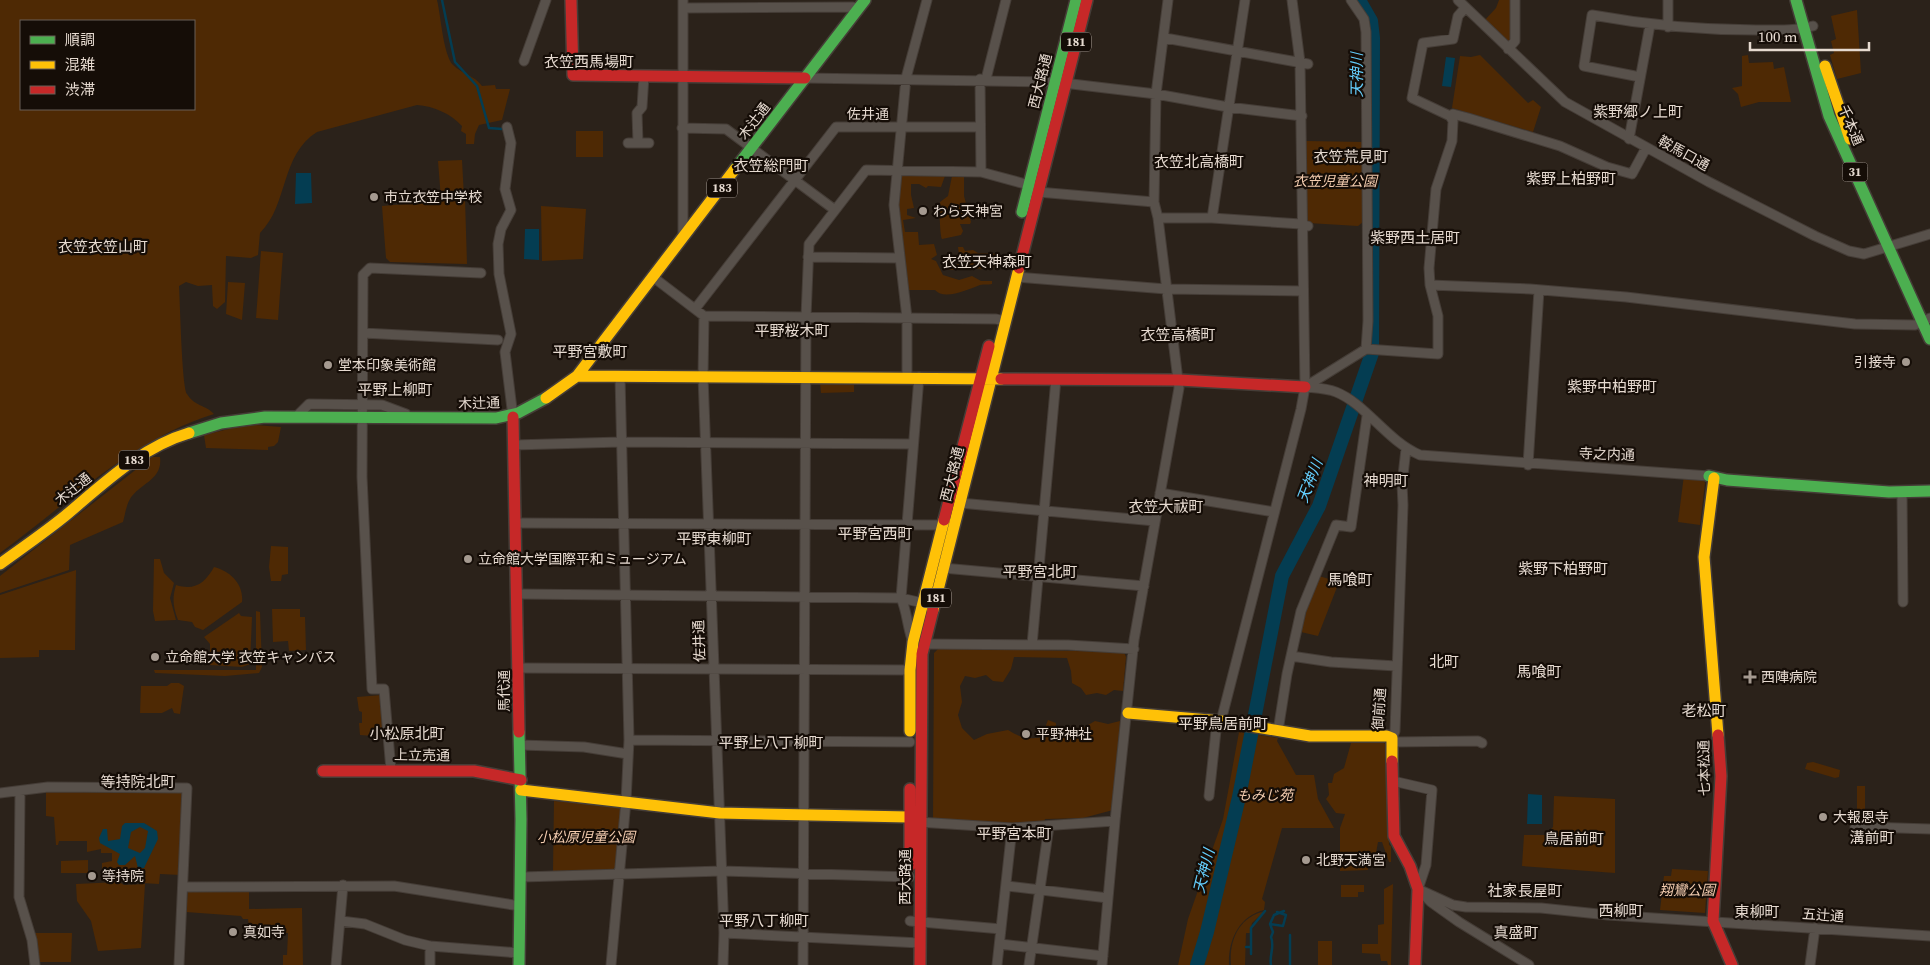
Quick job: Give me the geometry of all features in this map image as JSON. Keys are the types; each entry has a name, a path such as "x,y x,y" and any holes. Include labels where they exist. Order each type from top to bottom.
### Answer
{"street":[{"path":"524,61 546,0"},
{"path":"571,0 573,75 983,79 1060,83 1156,94 1228,108 1302,116"},
{"path":"926,0 906,78 894,205 913,377 913,444 900,598 906,609 908,626 919,643 1134,649"},
{"path":"981,172 980,127 983,79 1006,0"},
{"name":"西大路通","path":"910,965 915,943 920,824 922,654 919,643 922,603 942,525 986,378 1001,320 1060,83 1076,0"},
{"name":"西大路通","path":"1060,83 1088,0"},
{"path":"1000,944 1031,947 1103,960 1115,821 1134,649 1179,380 1158,218 1154,202 1156,94 1168,0"},
{"path":"1212,218 1245,0"},
{"path":"1209,796 1219,721 1301,410 1304,387 1303,291 1305,225 1302,116 1304,63 1292,0"},
{"path":"1351,0 1365,24 1362,229 1369,349"},
{"name":"鞍馬口通","path":"1458,0 1566,102 1629,139 1760,208 1849,251 1864,254 1930,234"},
{"path":"1508,49 1515,41 1515,0"},
{"path":"1668,0 1668,27"},
{"name":"千本通","path":"1796,0 1808,28 1830,116 1928,319 1930,339"},
{"name":"千本通","path":"1806,0 1808,28"},
{"path":"682,239 684,4 853,7 862,5"},
{"name":"木辻通","path":"0,564 129,464 169,440 229,421 296,417 420,419 513,417 558,390 577,376 862,5"},
{"path":"1465,8 1458,16 1453,39 1423,43 1412,98 1450,116 1453,114 1468,118 1560,146 1607,166 1632,174 1646,148"},
{"path":"1640,76 1584,66 1592,15 1668,27 1745,30 1808,28"},
{"path":"1629,139 1650,25"},
{"path":"1164,38 1304,63"},
{"path":"638,143 637,113 642,107 644,76"},
{"path":"577,376 1179,380 1304,387 1369,349 1438,354 1438,316 1429,282 1435,195 1454,131 1450,116"},
{"path":"507,127 511,143 505,189 511,210 501,229 498,244 499,274 511,334 506,352 513,417"},
{"name":"佐井通","path":"695,308 836,127 980,127"},
{"path":"682,128 726,129 835,210"},
{"path":"628,143 649,143"},
{"path":"803,965 806,741 806,317 809,244 866,170 981,172 1034,188 1154,202"},
{"name":"西大路通","path":"1001,320 1016,278 1034,188"},
{"path":"1158,218 1212,218 1305,225"},
{"path":"808,257 899,258"},
{"path":"391,770 384,689 372,689 364,543 362,417 363,275 370,268 481,274"},
{"path":"653,277 704,316 1001,320"},
{"path":"1016,278 1166,289 1303,291"},
{"path":"1429,282 1626,297 1855,324 1915,325 1928,319"},
{"path":"1528,465 1539,290"},
{"name":"佐井通","path":"704,316 703,376 722,871 723,965"},
{"path":"363,333 498,340"},
{"path":"611,965 626,802 628,754 620,377"},
{"name":"西大路通","path":"915,922 910,877 910,670 934,606 960,503 986,378"},
{"path":"1032,645 1056,379"},
{"name":"寺之内通","path":"1304,387 1333,391 1350,400 1406,449 1426,456 1902,493 1930,491"},
{"name":"183","path":"296,417 309,404 363,404 382,405 420,419"},
{"path":"1278,731 1301,611 1336,525 1351,527 1364,413"},
{"name":"馬代通","path":"513,417 517,523 521,785 522,876 519,959"},
{"path":"514,445 621,442 913,444"},
{"name":"御前通","path":"1406,449 1402,484 1403,505 1395,731 1392,740 1394,836 1410,866 1418,889 1415,965"},
{"name":"七本松通","path":"1712,477 1704,557 1721,776 1712,921 1732,965"},
{"path":"1160,493 1274,512"},
{"path":"1902,493 1903,602"},
{"path":"960,503 1155,521"},
{"path":"517,523 942,525"},
{"path":"943,568 1144,586"},
{"path":"518,594 900,598 934,606"},
{"path":"1291,656 1331,662 1396,666"},
{"path":"519,668 910,670"},
{"path":"1128,712 1219,721 1310,736 1387,736 1392,740 1478,741 1482,743"},
{"path":"628,740 910,742"},
{"path":"520,745 584,747 628,754"},
{"name":"上立売通","path":"323,771 474,771 521,785 626,802 720,813 909,817"},
{"path":"1393,781 1432,790 1426,865 1418,889 1430,902 1459,922 1529,965"},
{"path":"0,793 48,787 187,788 179,965"},
{"path":"20,792 19,897 32,940 35,965"},
{"path":"909,817 920,824 1012,828 1115,821"},
{"path":"1856,827 1867,825 1930,829"},
{"path":"1029,965 1049,826"},
{"path":"997,965 1012,828"},
{"path":"522,876 722,871 910,877"},
{"path":"183,887 343,885 410,888 520,906"},
{"path":"336,965 343,885"},
{"path":"1007,886 1108,898"},
{"name":"五辻通","path":"1418,889 1453,905 1541,908 1608,915 1930,936"},
{"path":"1459,922 1458,913 1466,906"},
{"path":"341,921 365,924 405,940 430,946 519,959"},
{"path":"915,922 1002,929"},
{"path":"1810,965 1815,928"},
{"path":"724,933 915,943"},
{"name":"西大路通","path":"915,943 920,965"},
{"path":"430,946 430,965"}],"green space":[{"path":"0,0 437,0 445,44 453,65 475,79 482,86 495,85 496,89 510,89 502,120 479,125 475,134 474,144 466,144 466,134 461,131 462,126 453,118 436,109 417,105 317,132 305,142 290,166 276,208 260,233 258,255 251,258 226,256 225,302 217,309 213,306 212,285 198,286 186,282 179,286 185,388 193,401 214,414 184,425 128,456 101,474 0,553"},
{"path":"1499,0 1511,0 1510,41 1508,43 1484,21 1496,8"},
{"path":"1857,10 1861,73 1837,79 1830,55 1834,53 1831,41 1836,39 1831,16"},
{"path":"1480,55 1528,103 1533,100 1541,107 1533,132 1452,108 1460,56 1471,57"},
{"path":"1748,55 1749,63 1773,62 1774,69 1784,67 1791,102 1759,102 1741,107 1738,94 1732,88 1742,86 1742,56"},
{"path":"576,131 603,131 603,157 576,157"},
{"name":"衣笠児童公園","path":"1306,141 1364,142 1363,222 1358,226 1308,223 1306,221"},
{"path":"462,160 464,197 441,199 438,161"},
{"path":"902,176 945,176 941,187 928,186 926,188 919,184 911,184 914,208 907,209 907,215 916,218 903,220 905,232 918,232 919,245 934,244 937,255 931,259 936,261 943,275 959,280 972,276 981,281 992,281 992,284 980,285 950,294 939,293 935,290 908,290 898,215 900,178"},
{"path":"952,176 964,176 964,196 971,222 970,224 960,224 963,231 961,235 942,239 940,202 948,196"},
{"path":"465,199 467,264 390,262 386,258 382,206"},
{"path":"541,206 586,209 583,259 542,261"},
{"path":"958,247 963,247 965,251 973,250 978,253 998,254 1000,259 995,267 963,270 948,269 943,257 946,255 950,266 970,262 970,253 959,254"},
{"path":"261,251 283,253 278,320 256,318"},
{"path":"228,282 245,283 242,320 226,314"},
{"path":"820,383 854,384 854,392 821,393"},
{"path":"256,425 281,427 278,442 274,446 268,447 268,450 206,448 204,435"},
{"path":"152,457 160,457 158,471 130,499 123,522 70,545 69,570 0,593 0,576"},
{"path":"1684,475 1703,478 1705,483 1700,525 1678,522"},
{"path":"271,546 288,547 288,574 282,575 281,581 271,581 269,567"},
{"path":"154,559 160,559 164,573 174,583 170,598 176,620 155,621 153,611"},
{"path":"214,567 235,579 241,590 242,602 203,630 195,627 192,622 178,620 174,602 176,585 189,587 199,584"},
{"path":"76,570 75,650 39,650 39,657 0,658 0,595"},
{"path":"1319,576 1339,582 1318,636 1301,632"},
{"path":"272,609 300,609 300,617 305,617 306,650 289,651 288,641 273,642"},
{"path":"256,611 260,612 262,667 259,673 225,676 155,673 154,670 256,670"},
{"path":"239,613 241,616 252,617 250,664 242,667 210,665 210,644 204,637"},
{"name":"平野神社","path":"939,648 1124,652 1126,657 1123,691 1114,690 1106,695 1097,693 1086,695 1081,688 1072,683 1067,658 1014,657 1011,669 1003,682 993,681 986,675 975,678 965,676 960,686 962,702 958,715 962,728 974,740 987,734 1008,730 1027,738 1047,736 1046,725 1048,720 1056,723 1055,735 1076,732 1095,721 1108,724 1120,721 1113,810 1083,818 1045,819 1044,822 933,822 934,653"},
{"path":"171,683 179,683 184,686 180,714 174,713 172,708 162,713 140,713 141,686 167,686"},
{"path":"382,695 386,737 360,735 359,723 362,723 362,712 359,711 357,697"},
{"name":"もみじ苑","path":"1239,732 1278,738 1277,741 1296,775 1314,775 1318,799 1334,828 1282,828 1262,899 1265,902 1264,910 1248,918 1237,930 1233,938 1229,965 1178,965 1188,919 1223,819"},
{"path":"1383,742 1388,747 1389,845 1391,846 1391,862 1389,862 1382,842 1378,842 1376,853 1368,853 1368,870 1340,871 1340,828 1345,814 1336,813 1326,799 1329,795 1328,783 1332,783 1334,774 1344,768 1351,743"},
{"path":"1813,762 1840,770 1839,777 1835,778 1805,769 1807,763"},
{"path":"1857,786 1865,786 1865,824 1857,824"},
{"path":"46,789 184,790 181,875 160,874 159,884 125,882 102,875 102,863 112,861 112,853 101,853 101,849 87,852 87,841 59,841 58,845 56,845 54,817 46,816"},
{"path":"1554,796 1615,799 1615,873 1522,866 1524,835 1546,835 1553,827"},
{"name":"小松原児童公園","path":"554,801 621,807 617,866 612,870 553,871"},
{"path":"88,860 88,873 61,873 61,861"},
{"name":"翔鸞公園","path":"1672,869 1708,871 1705,913 1660,910 1664,876 1671,876"},
{"path":"119,882 124,885 145,884 141,948 98,951 91,921 77,901 76,884"},
{"path":"1393,884 1391,965 1388,965 1387,961 1381,961 1380,954 1362,953 1362,944 1378,944 1378,925 1384,924 1384,889"},
{"path":"1341,885 1364,885 1364,892 1358,892 1358,897 1341,897"},
{"path":"188,889 249,890 249,909 302,908 303,965 283,965 283,955 287,955 288,933 250,932 248,919 243,919 241,916 186,912"},
{"path":"1265,911 1252,923 1250,933 1246,933 1245,965 1231,965 1234,939 1242,924 1248,918"},
{"path":"34,933 72,933 71,962 39,962"},
{"path":"1318,941 1332,941 1332,965 1318,965"}],"water":[{"path":"1446,57 1455,58 1451,87 1442,86"},
{"path":"296,173 311,173 312,203 295,204"},
{"path":"525,229 539,229 539,260 524,259"},
{"path":"1528,794 1542,795 1542,824 1527,824"},
{"path":"125,823 144,823 157,831 158,839 144,868 138,868 135,856 125,865 119,865 117,862 120,854 100,843 99,838 103,829 107,829 108,841 120,839 122,826","holes":["140,827 148,831 145,848 140,853 128,848 131,832"]}],"waterway":[{"path":"442,0 455,62 477,86 489,128 502,129"},
{"name":"天神川","path":"1197,965 1207,932 1239,797 1282,576 1319,506 1372,353 1373,38 1371,21 1359,0"},
{"path":"1251,954 1251,928 1265,911"},
{"path":"1271,965 1271,937 1273,932 1270,924 1274,915 1284,911"},
{"path":"1270,924 1283,926 1286,915 1277,912"},
{"path":"1290,935 1290,965"},
{"path":"1246,947 1251,947"}],"traffic: fast":[{"path":"735,169 865,0"},
{"path":"1022,212 1076,0"},
{"path":"1796,0 1829,116 1930,339"},
{"path":"189,433 221,423 265,417 496,418 518,413 546,398"},
{"path":"1709,476 1727,480 1889,492 1930,491"},
{"path":"519,732 521,819 519,965"}],"traffic: slow":[{"path":"1825,66 1850,139"},
{"path":"546,398 577,376 735,169"},
{"path":"933,610 1019,268"},
{"path":"577,376 1001,379"},
{"path":"0,564 57,522 138,457 171,439 189,433"},
{"path":"1714,478 1704,557 1718,735"},
{"path":"910,731 910,670 913,642 944,520"},
{"path":"1128,713 1221,721 1310,736 1387,736 1392,738 1392,761"},
{"path":"521,790 720,813 909,817"}],"traffic: jam":[{"path":"571,0 573,75 805,78"},
{"path":"1019,268 1087,0"},
{"path":"944,520 989,346"},
{"path":"1001,379 1179,380 1305,387"},
{"path":"513,417 519,732"},
{"path":"920,965 922,654 933,610"},
{"path":"1718,735 1721,776 1713,921 1732,965"},
{"path":"1392,761 1394,836 1410,866 1418,889 1415,965"},
{"path":"323,771 474,771 521,780"},
{"path":"910,789 910,866"}],"place":[{"name":"市立衣笠中学校","path":"374,197"},
{"name":"わら天神宮","path":"923,211"},
{"name":"引接寺","path":"1906,362"},
{"name":"堂本印象美術館","path":"328,365"},
{"name":"立命館大学国際平和ミュージアム","path":"468,559"},
{"name":"立命館大学 衣笠キャンパス","path":"155,657"},
{"name":"西陣病院","path":"1750,677"},
{"name":"平野神社","path":"1026,734"},
{"name":"大報恩寺","path":"1823,817"},
{"name":"北野天満宮","path":"1306,860"},
{"name":"等持院","path":"92,876"},
{"name":"真如寺","path":"233,932"}],"district":[{"name":"衣笠西馬場町","path":"589,62"},
{"name":"紫野郷ノ上町","path":"1638,112"},
{"name":"衣笠荒見町","path":"1351,157"},
{"name":"衣笠北高橋町","path":"1199,162"},
{"name":"衣笠総門町","path":"771,166"},
{"name":"紫野上柏野町","path":"1571,179"},
{"name":"紫野西土居町","path":"1415,238"},
{"name":"衣笠衣笠山町","path":"103,247"},
{"name":"衣笠天神森町","path":"987,262"},
{"name":"平野桜木町","path":"792,331"},
{"name":"衣笠高橋町","path":"1178,335"},
{"name":"平野宮敷町","path":"590,352"},
{"name":"紫野中柏野町","path":"1612,387"},
{"name":"平野上柳町","path":"395,390"},
{"name":"神明町","path":"1386,481"},
{"name":"衣笠大祓町","path":"1166,507"},
{"name":"平野宮西町","path":"875,534"},
{"name":"平野東柳町","path":"714,539"},
{"name":"紫野下柏野町","path":"1563,569"},
{"name":"平野宮北町","path":"1040,572"},
{"name":"馬喰町","path":"1350,580"},
{"name":"北町","path":"1444,662"},
{"name":"馬喰町","path":"1539,672"},
{"name":"老松町","path":"1704,711"},
{"name":"平野鳥居前町","path":"1223,724"},
{"name":"小松原北町","path":"407,734"},
{"name":"平野上八丁柳町","path":"771,743"},
{"name":"等持院北町","path":"138,782"},
{"name":"平野宮本町","path":"1014,834"},
{"name":"溝前町","path":"1872,838"},
{"name":"鳥居前町","path":"1574,839"},
{"name":"社家長屋町","path":"1525,891"},
{"name":"西柳町","path":"1621,911"},
{"name":"東柳町","path":"1757,912"},
{"name":"平野八丁柳町","path":"764,921"},
{"name":"真盛町","path":"1516,933"}]}
